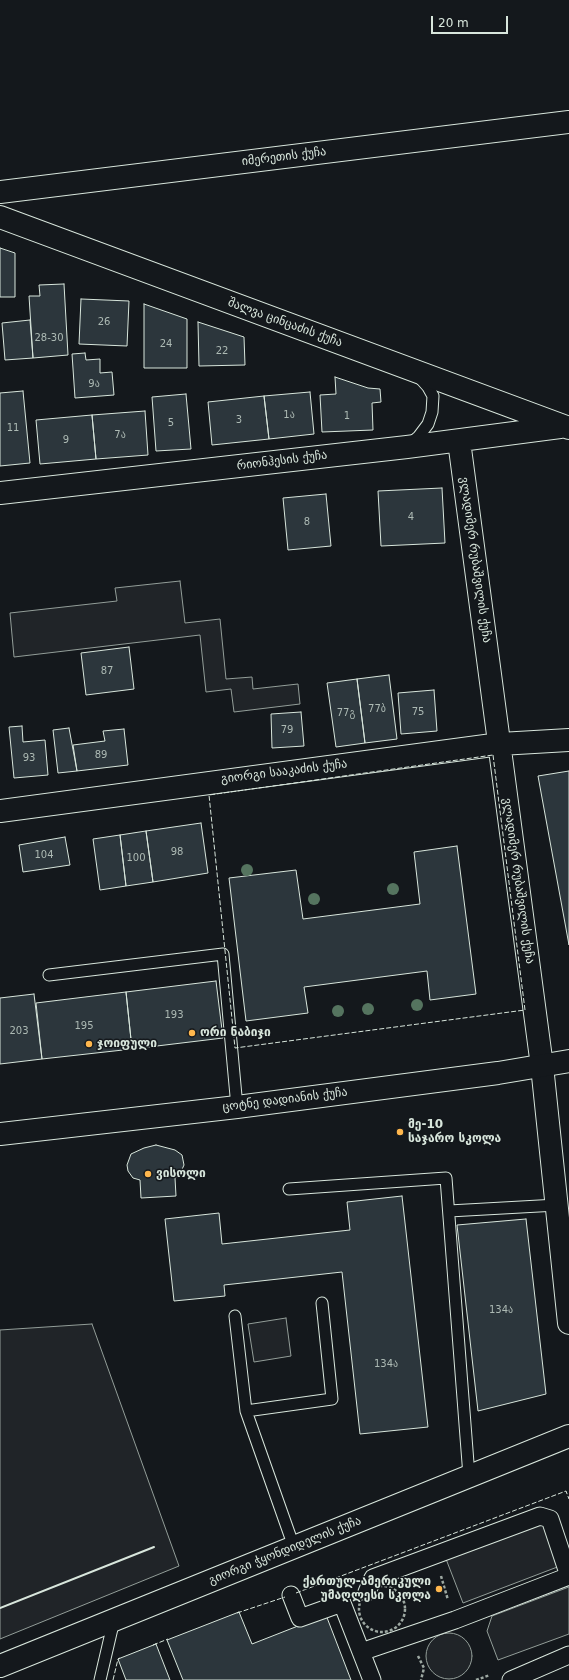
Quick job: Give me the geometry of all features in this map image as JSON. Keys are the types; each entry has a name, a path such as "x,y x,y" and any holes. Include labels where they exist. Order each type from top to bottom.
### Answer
{"street":[{"name":"იმერეთის ქუჩა","path":"0,192 569,122"},
{"name":"შალვა ცინცაძის ქუჩა","path":"0,217 566,427"},
{"name":"რიონჰესის ქუჩა","path":"0,494 566,427"},
{"name":"ვლადიმერ რუბაშვილის ქუჩა","path":"459,440 542,1066 569,1323"},
{"name":"გიორგი სააკაძის ქუჩა","path":"0,810 500,744 569,740"},
{"name":"ცოტნე დადიანის ქუჩა","path":"0,1134 237,1106 542,1066 569,1061"},
{"name":"გიორგი ჭყონდიდელის ქუჩა","path":"0,1666 569,1436"},
{"path":"361,1652 455,1620 569,1576 550,1519 540,1516 372,1578 367,1592"},
{"path":"291,1595 300,1618 342,1603 372,1680"},
{"path":"511,1680 569,1655"}],"lane":[{"path":"407,447 419,436 428,424 432,412 433,396 428,387 413,370"},
{"path":"48,975 223,954 237,1106"},
{"path":"288,1189 446,1178 469,1476"},
{"path":"449,1211 557,1205"},
{"path":"246,1411 332,1399 322,1303"},
{"path":"236,1316 246,1411 294,1547"},
{"path":"100,1680 114,1620"}],"path":[{"path":"434,1555 455,1620"}],"shaded area":[{"path":"180,581 185,623 220,619 226,679 252,677 253,689 298,684 300,704 234,712 231,689 206,692 200,635 14,657 10,613 117,601 115,588"},
{"path":"286,1318 291,1356 254,1362 248,1324"},
{"path":"92,1324 179,1566 0,1639 0,1330"},
{"path":"543,1521 560,1566 463,1603 446,1559"},
{"path":"569,1587 569,1634 498,1660 487,1631 492,1616"},
{"path":"444,1633 454,1633 462,1637 468,1643 472,1651 472,1661 468,1669 462,1675 454,1679 444,1679 436,1675 430,1669 426,1661 426,1651 430,1643 436,1637"}],"building":[{"path":"0,248 15,253 15,297 0,297"},
{"path":"64,284 68,355 33,358 29,296 40,296 39,285"},
{"path":"81,299 129,301 127,346 79,344"},
{"path":"144,304 187,319 187,368 144,368"},
{"path":"30,320 33,358 5,360 2,323"},
{"path":"198,322 244,337 245,365 199,366"},
{"path":"85,353 86,360 100,359 100,373 112,372 114,395 75,398 72,354"},
{"path":"335,377 368,388 380,389 381,402 372,403 373,430 322,432 320,395 336,394"},
{"path":"23,391 30,463 0,466 0,393"},
{"path":"310,392 314,434 269,439 264,396"},
{"path":"186,394 191,449 156,451 152,397"},
{"path":"264,396 269,439 212,445 208,402"},
{"path":"145,411 148,455 96,459 92,415"},
{"path":"92,415 96,459 40,464 36,420"},
{"path":"442,488 445,543 381,546 378,491"},
{"path":"326,494 331,546 288,550 283,498"},
{"path":"129,647 134,689 86,695 81,653"},
{"path":"389,675 397,739 365,743 357,679"},
{"path":"357,679 365,743 336,747 327,683"},
{"path":"434,690 437,731 401,734 398,693"},
{"path":"301,712 304,746 272,748 271,714"},
{"path":"22,726 23,742 45,740 48,775 14,778 9,727"},
{"path":"69,728 77,771 58,773 53,730"},
{"path":"124,729 128,765 77,771 73,745 105,741 103,731"},
{"path":"569,771 569,945 538,776"},
{"path":"201,823 208,873 153,882 146,831"},
{"path":"146,831 153,882 126,886 120,835"},
{"path":"120,835 126,886 100,890 93,839"},
{"path":"65,837 70,865 23,872 19,845"},
{"path":"457,846 476,994 430,1000 427,971 304,987 308,1013 246,1021 229,878 296,870 303,919 420,904 414,852"},
{"path":"216,981 223,1038 132,1049 126,992"},
{"path":"126,992 132,1049 42,1059 36,1003"},
{"path":"34,994 42,1059 0,1064 0,998"},
{"path":"156,1145 175,1150 182,1155 184,1165 180,1174 175,1178 176,1196 141,1198 140,1180 133,1178 128,1171 127,1165 131,1154 144,1148"},
{"path":"402,1196 428,1427 360,1434 342,1272 224,1285 225,1296 174,1301 165,1219 219,1213 222,1244 350,1230 347,1202"},
{"path":"526,1219 546,1394 478,1411 457,1225"},
{"path":"239,1612 252,1644 326,1615 351,1680 183,1680 167,1640"},
{"path":"156,1644 170,1680 126,1680 118,1659"}],"fence":[{"path":"493,755 525,1010 235,1048 209,795 493,755"},
{"path":"296,1593 566,1491 569,1499"},
{"path":"237,1613 285,1597"},
{"path":"153,1645 168,1639"},
{"path":"113,1680 118,1659 120,1658"}],"wall":[{"path":"0,1608 154,1547"}],"place":[{"name":"ორი ნაბიჯი","path":"192,1033"},
{"name":"ჯოიფული","path":"89,1044"},
{"name":"მე-10 საჯარო სკოლა","path":"400,1132"},
{"name":"ვისოლი","path":"148,1174"},
{"name":"ქართულ-ამერიკული უმაღლესი სკოლა","path":"439,1589"}]}
